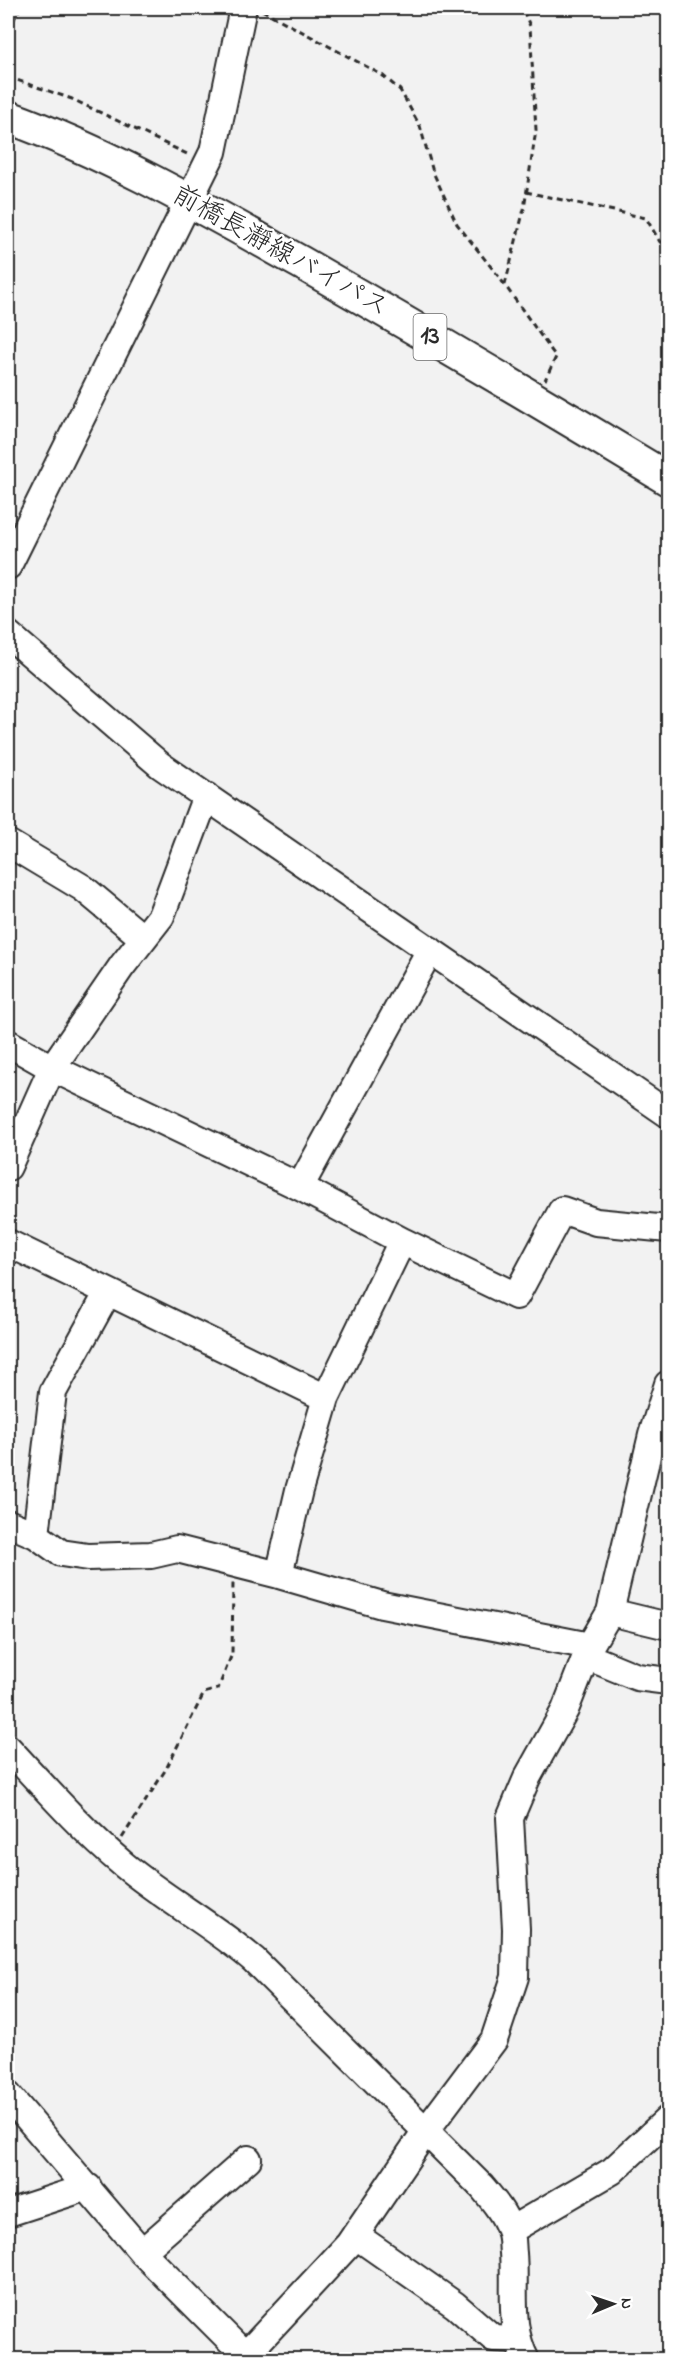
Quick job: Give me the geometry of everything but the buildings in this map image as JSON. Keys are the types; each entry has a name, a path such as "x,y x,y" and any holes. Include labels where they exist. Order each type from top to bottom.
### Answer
{"main road":[{"name":"前橋長瀞線バイパス","path":"8,117 91,150 189,200 407,323 669,479"}],"street":[{"path":"8,566 213,152 243,8"},
{"path":"8,634 160,765 669,1114"},
{"path":"8,1167 52,1068 122,966 161,916 206,796"},
{"path":"8,843 83,888 143,939"},
{"path":"300,1187 430,950"},
{"path":"8,1043 52,1068 300,1187 402,1241 516,1296 562,1210 596,1222 669,1229"},
{"path":"279,1575 299,1490 326,1398 402,1241"},
{"path":"8,1243 326,1398"},
{"path":"36,1535 53,1392 108,1292"},
{"path":"8,2095 142,2252 243,2357 355,2235 425,2132 494,2040 513,1989 515,1977 516,1929 510,1818 527,1778 565,1710 588,1651 610,1612 652,1435 669,1384"},
{"path":"8,1523 36,1535 61,1553 88,1557 151,1555 177,1549 382,1605 588,1651 637,1677 669,1682"},
{"path":"610,1612 669,1626"},
{"path":"8,1748 86,1831 112,1854 223,1934 254,1960 482,2187 497,2205 511,2230 513,2322 522,2349"},
{"path":"511,2230 612,2171 669,2119"},
{"path":"142,2252 248,2160"},
{"path":"8,2213 88,2187"},
{"path":"355,2235 455,2305 493,2338 522,2349"}],"path":[{"path":"8,30 20,8"},
{"path":"257,8 382,75 400,90 420,126 433,172 457,224 505,285 556,357 535,400"},
{"path":"505,285 526,192 536,130 530,26 522,8"},
{"path":"8,77 72,99 207,164"},
{"path":"526,192 646,218 660,242 669,243"},
{"path":"112,1854 166,1768 204,1693 218,1689 232,1654 234,1563"}]}
